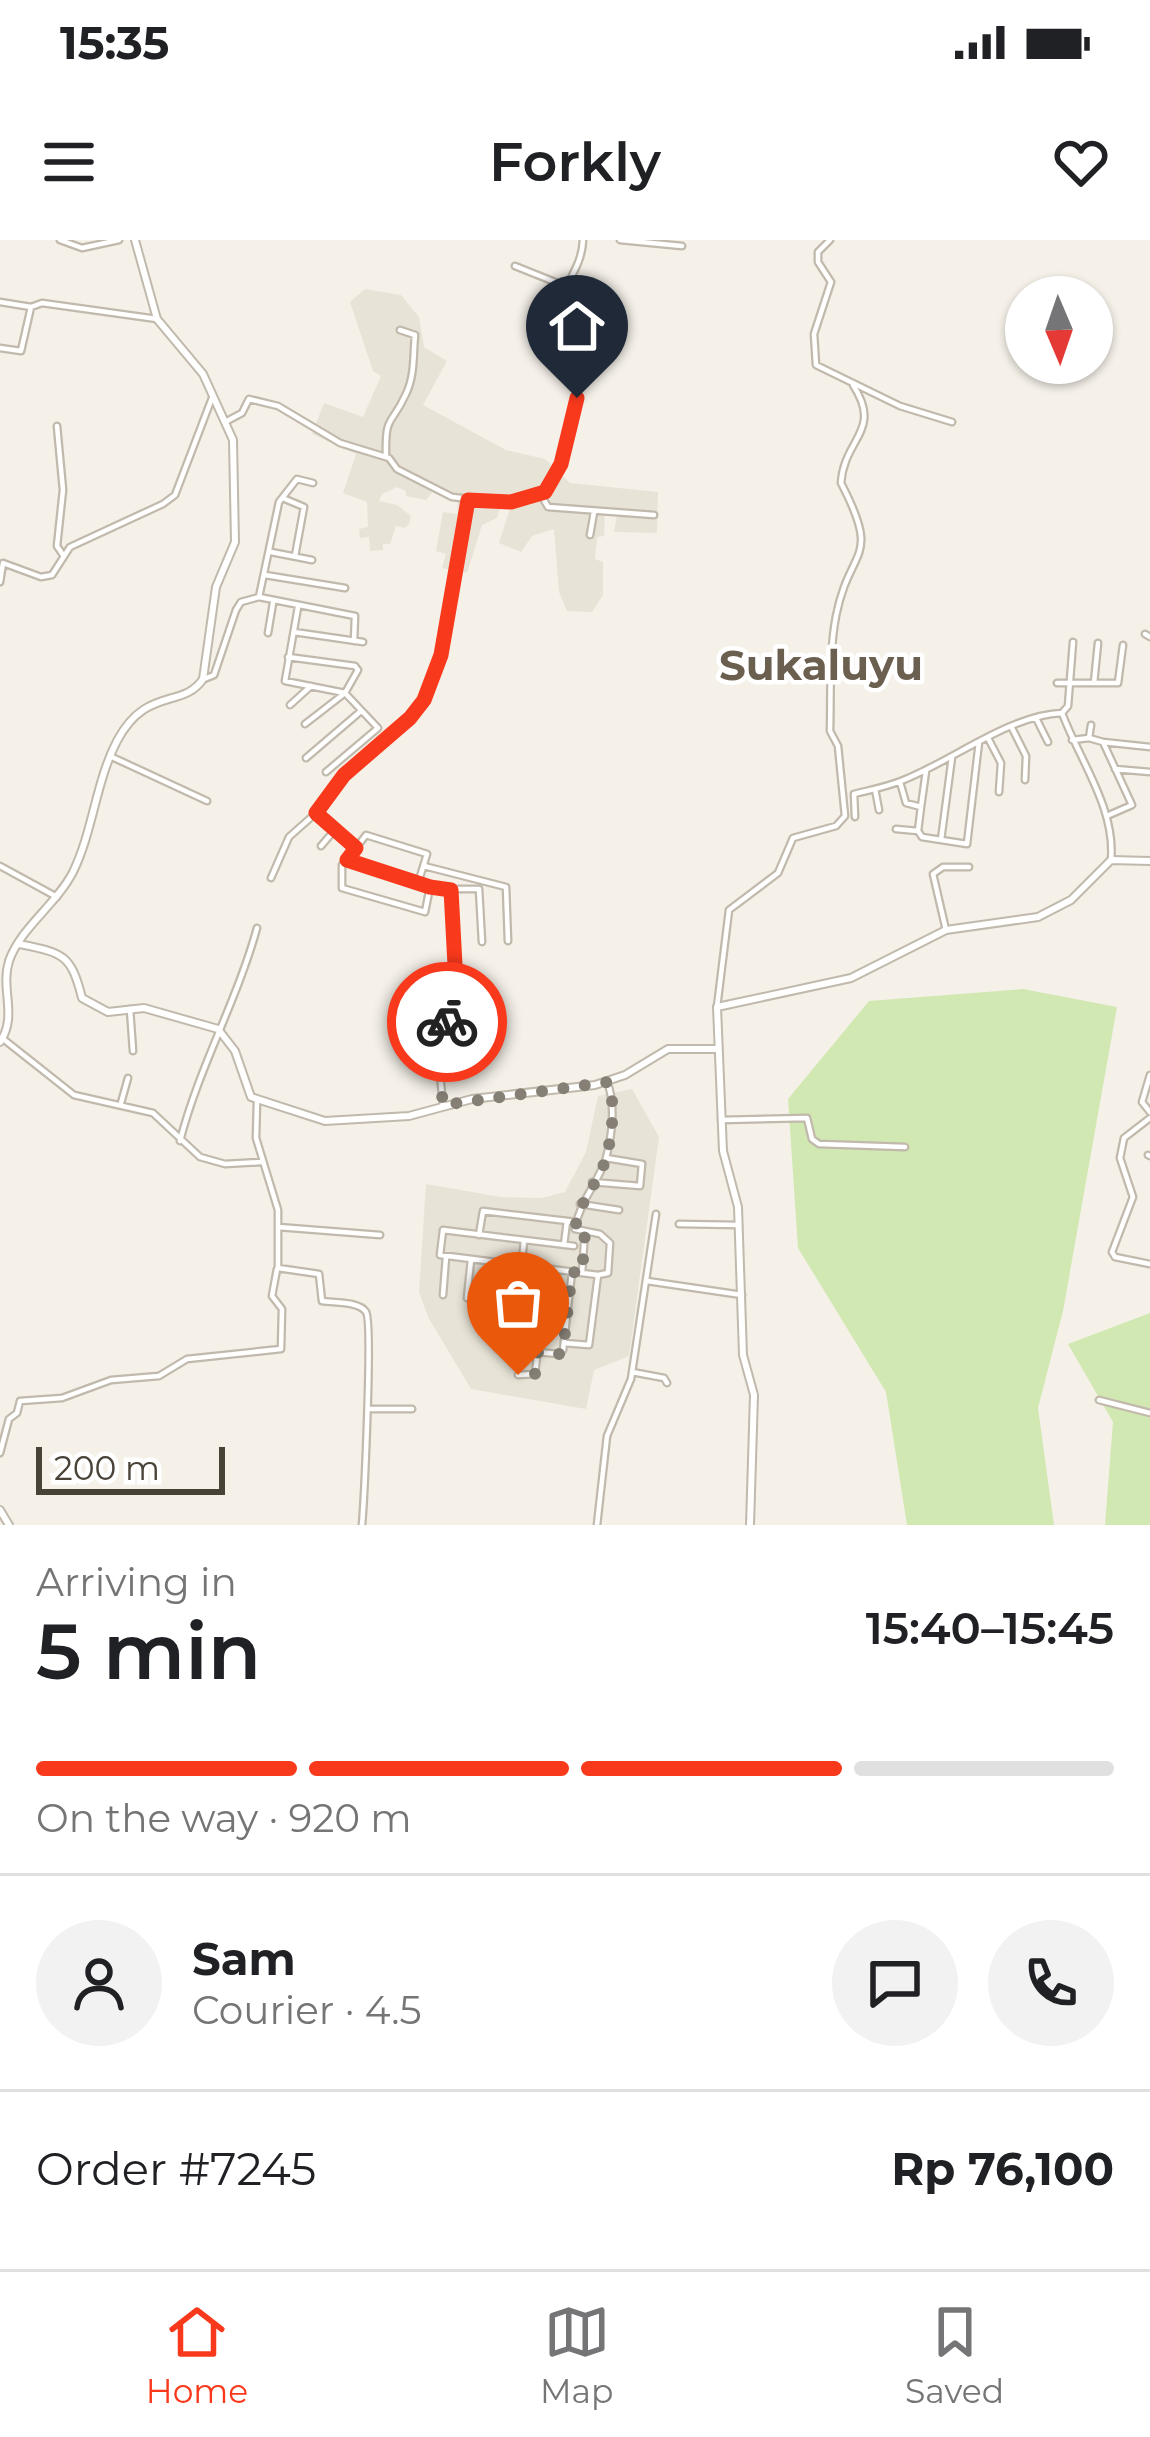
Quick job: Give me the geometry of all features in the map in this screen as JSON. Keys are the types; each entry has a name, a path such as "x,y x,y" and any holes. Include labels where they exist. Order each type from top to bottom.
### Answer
{"street":[{"path":"60,240 86,248 118,240"},
{"path":"135,240 157,319 197,363 226,421 234,449 235,542 216,587 203,679 194,691 140,710 116,744 79,860 3,967 9,1018 1,1040 74,1095 153,1113 200,1157 217,1163 261,1162"},
{"path":"226,421 242,413 249,399 257,398 340,443 386,457 399,470 445,494 511,502 541,495 559,472 577,398 576,381 563,359 555,325 565,286 580,262 583,240"},
{"path":"620,240 682,246"},
{"path":"830,240 818,254 831,282 814,334 813,359 823,370 853,385 952,422"},
{"path":"514,266 565,286"},
{"path":"0,302 157,319"},
{"path":"0,348 21,351 31,307"},
{"path":"386,457 386,426 407,393 414,366 416,335 400,330"},
{"path":"750,1525 754,1395 743,1355 739,1225 724,1159 717,1006 729,910 778,873 795,836 836,826 845,816 838,746 830,731 837,611 862,548 860,519 841,483 848,454 865,426 865,404 853,385"},
{"path":"0,582 2,563 47,577 59,568 70,547 164,504 175,494 214,392"},
{"path":"57,426 63,490 57,546 63,554"},
{"path":"259,597 279,502 297,479 313,483"},
{"path":"541,495 546,506 654,515"},
{"path":"285,499 304,507 295,556"},
{"path":"271,878 285,842 316,813 344,775 424,700 441,655 468,500"},
{"path":"590,535 594,512"},
{"path":"269,552 312,560"},
{"path":"265,575 345,588"},
{"path":"203,679 214,675 241,602 259,597 356,616 358,642 294,632"},
{"path":"268,633 273,601"},
{"path":"298,608 285,681 345,694 378,731 326,772"},
{"path":"855,817 852,796 900,782 988,738 1062,712 1068,706 1072,642"},
{"path":"1094,683 1098,643"},
{"path":"1057,683 1118,683 1124,645"},
{"path":"289,657 357,667 345,694 304,724"},
{"path":"290,705 311,686"},
{"path":"306,758 363,710"},
{"path":"717,1006 851,978 946,930 1028,920 1071,900 1111,860 1113,844 1062,712"},
{"path":"1036,718 1048,742"},
{"path":"1089,738 1091,725"},
{"path":"1012,728 1026,756 1025,780"},
{"path":"988,738 1001,763 999,792"},
{"path":"1072,740 1150,747"},
{"path":"926,770 918,831 922,837 967,844 979,742"},
{"path":"1102,742 1132,805 1106,816"},
{"path":"112,757 207,801"},
{"path":"941,840 952,757"},
{"path":"1115,769 1150,772"},
{"path":"900,782 907,805 921,807"},
{"path":"875,789 879,810"},
{"path":"316,813 356,848"},
{"path":"896,829 918,831"},
{"path":"321,846 335,830"},
{"path":"419,880 427,854 366,836 342,865 342,888 422,912 427,910 430,887"},
{"path":"347,860 430,887 479,889 489,883"},
{"path":"1111,860 1150,861"},
{"path":"0,866 57,897"},
{"path":"424,866 506,887 508,940"},
{"path":"946,930 933,874 944,867 969,867"},
{"path":"479,889 482,942"},
{"path":"443,1105 435,1023 458,1021 451,890"},
{"path":"180,1141 218,1029 237,994 257,928"},
{"path":"19,944 64,957 76,970 81,995 88,1004 111,1012 164,1012 218,1029 231,1042 248,1093 257,1101 316,1119 345,1122 417,1115 443,1105 608,1082 661,1051 718,1048"},
{"path":"130,1009 133,1051"},
{"path":"1150,1075 1142,1101 1150,1115 1124,1138 1120,1158 1133,1198 1112,1249 1115,1257 1150,1264"},
{"path":"121,1103 128,1078"},
{"path":"574,1246 442,1231 440,1255 608,1273 610,1243 600,1234 575,1229 580,1204 606,1158 614,1096 608,1082"},
{"path":"0,1453 9,1419 17,1413 20,1401 62,1399 111,1380 159,1376 187,1359 281,1349 282,1310 272,1296 278,1268 277,1205 256,1138 257,1101"},
{"path":"721,1120 807,1118 812,1139 819,1144 905,1147"},
{"path":"592,1182 640,1186 638,1161 606,1158"},
{"path":"580,1204 619,1210"},
{"path":"479,1235 482,1211 576,1222"},
{"path":"597,1525 607,1436 632,1372 656,1214"},
{"path":"564,1245 567,1220"},
{"path":"680,1224 739,1225"},
{"path":"277,1226 380,1235"},
{"path":"582,1273 585,1232"},
{"path":"524,1240 513,1349 559,1354 572,1272"},
{"path":"443,1294 446,1257"},
{"path":"467,1298 471,1260"},
{"path":"496,1263 491,1317 515,1321"},
{"path":"278,1268 319,1274 322,1300 359,1306 366,1312 370,1346 362,1525"},
{"path":"518,1375 535,1374 547,1269"},
{"path":"564,1343 590,1344 598,1275"},
{"path":"645,1281 742,1295"},
{"path":"632,1372 664,1378 667,1383"},
{"path":"1100,1400 1150,1413"},
{"path":"368,1409 412,1409"},
{"path":"0,1510 9,1525"}],"shaded area":[{"path":"365,289 401,295 419,317 424,347 447,361 423,405 506,450 545,459 570,483 658,492 657,533 614,532 618,509 605,508 604,536 597,537 595,559 603,562 603,595 592,612 567,611 559,592 554,529 532,536 521,552 499,543 511,505 501,504 497,518 482,525 467,573 442,568 446,554 436,551 443,512 457,514 458,500 433,491 426,500 406,496 397,487 382,494 379,501 397,505 411,516 409,524 396,526 383,550 370,551 369,537 360,538 359,529 368,527 367,502 343,493 356,454 312,434 324,403 363,417 381,376 373,371 350,302"},
{"path":"632,1089 659,1137 629,1356 594,1370 586,1409 471,1389 428,1317 419,1292 426,1184 501,1197 542,1198 565,1192 586,1152 598,1096"}],"green space":[{"path":"1023,989 1117,1007 1063,1311 1038,1408 1054,1525 907,1525 886,1392 798,1248 788,1099 869,1001"},
{"path":"1150,1313 1150,1525 1105,1525 1113,1422 1068,1344"}],"way so far":[{"path":"447,1022 435,1023 443,1105 608,1082 614,1096 606,1158 580,1204 576,1222 575,1229 585,1232 582,1273 572,1272 563,1350 559,1354 538,1352 535,1374 518,1375"}],"district":[{"name":"Sukaluyu","path":"821,665"}],"route":[{"path":"447,1022 458,1021 451,890 347,860 356,848 316,813 344,775 424,700 441,655 468,500 511,502 545,492 561,464 577,398"}]}
